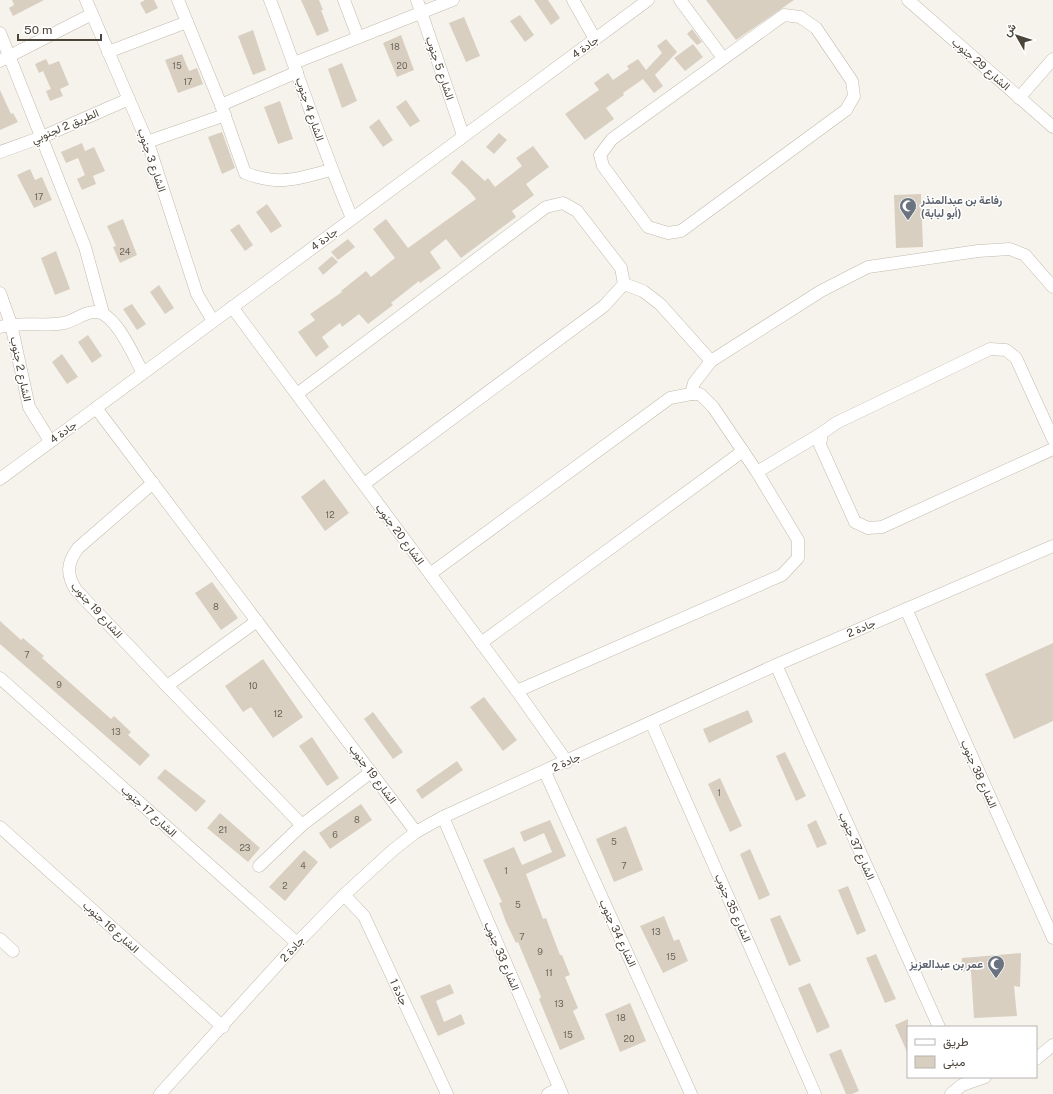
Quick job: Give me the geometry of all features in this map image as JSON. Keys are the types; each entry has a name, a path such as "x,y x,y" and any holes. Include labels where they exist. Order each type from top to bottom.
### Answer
{"street":[{"name":"الشارع 3 جنوب","path":"86,0 147,142 197,294 213,321"},
{"path":"178,0 223,110 245,173 260,178 287,181 331,170"},
{"name":"الشارع 4 جنوب","path":"270,0 296,68 331,170 352,218"},
{"path":"344,0 358,37"},
{"path":"147,142 223,110 296,68 419,6 453,0"},
{"path":"573,0 595,40"},
{"name":"جادة 4","path":"0,479 648,0"},
{"path":"680,0 723,58"},
{"name":"الشارع 29 جنوب","path":"908,0 1053,127"},
{"name":"الشارع 5 جنوب","path":"419,6 463,136"},
{"path":"5,58 92,14"},
{"path":"784,15 800,17 816,28 852,81 854,96 846,110 681,231 668,233 648,227 603,166 600,155 612,139 723,58 784,15"},
{"path":"108,52 187,22"},
{"path":"0,33 5,58 42,137 85,247 103,313"},
{"path":"1019,98 1053,58"},
{"name":"الطريق 2 لجنوبي","path":"0,152 42,137 129,99"},
{"path":"297,394 546,207 563,203 577,211 621,268 624,284"},
{"path":"691,394 694,383 711,361 821,291 868,267 978,251 1010,249 1025,256 1053,287"},
{"path":"624,284 643,291 660,304 711,361"},
{"path":"364,484 604,306 624,284"},
{"name":"الشارع 2 جنوب","path":"0,293 5,325 29,407 50,441"},
{"name":"الشارع 20 جنوب","path":"232,307 482,643 567,762"},
{"path":"5,325 64,323 95,312 103,313 113,320 143,373"},
{"path":"757,472 836,423 990,349 1006,350 1016,358 1053,438"},
{"path":"430,574 670,398 700,394 713,407 757,472 798,540 798,558 782,575 517,691"},
{"name":"الشارع 19 جنوب","path":"96,408 416,832"},
{"path":"822,433 820,445 855,522 868,528 882,527 1053,449"},
{"path":"482,643 743,451"},
{"name":"الشارع 19 جنوب","path":"153,483 78,548 71,558 68,569 70,580 76,590 302,825"},
{"name":"جادة 2","path":"160,1094 223,1027 297,943 344,895 393,850 416,832 443,817 567,762 776,665 1053,546"},
{"name":"الشارع 38 جنوب","path":"906,609 1053,941"},
{"path":"167,686 257,621"},
{"name":"الشارع 37 جنوب","path":"776,665 938,1026"},
{"name":"الشارع 17 جنوب","path":"0,678 297,943"},
{"name":"الشارع 35 جنوب","path":"651,722 815,1094"},
{"path":"259,866 302,825 372,772"},
{"name":"الشارع 34 جنوب","path":"545,772 691,1094"},
{"name":"الشارع 33 جنوب","path":"443,817 561,1091"},
{"name":"الشارع 16 جنوب","path":"0,827 223,1027"},
{"name":"جادة 1","path":"344,895 364,916 447,1094"},
{"path":"0,939 13,951"},
{"path":"1037,1057 1053,1045"},
{"path":"952,1094 960,1081 979,1078"},
{"path":"548,1094 561,1091"}],"building":[{"path":"12,0 44,0 13,16 9,8 14,5"},
{"path":"145,0 154,0 158,8 146,14 140,3"},
{"path":"301,0 319,0 329,31 317,36"},
{"path":"534,0 548,0 560,18 551,25"},
{"path":"706,0 794,0 736,40"},
{"path":"520,15 534,35 525,42 510,21"},
{"path":"464,17 480,56 466,62 449,23"},
{"path":"692,29 702,42 697,45 687,34"},
{"path":"253,30 266,70 253,75 238,36"},
{"path":"401,35 414,70 397,77 383,43"},
{"path":"666,39 677,52 655,75 663,86 654,93 643,79 623,93 624,95 606,108 614,119 585,140 565,114 599,90 594,83 608,73 613,80 629,69 627,66 638,59 646,70 662,53 657,46"},
{"path":"693,44 703,57 685,71 674,58"},
{"path":"182,54 189,71 197,68 203,84 178,93 165,60"},
{"path":"46,59 49,65 59,61 69,85 60,89 63,96 50,101 46,91 51,89 43,71 39,73 35,64"},
{"path":"342,63 357,101 342,108 328,69"},
{"path":"0,90 11,114 13,113 18,122 0,130"},
{"path":"406,100 420,121 410,127 396,107"},
{"path":"280,101 293,139 278,144 264,107"},
{"path":"379,119 393,140 383,147 369,127"},
{"path":"222,132 235,168 222,174 208,137"},
{"path":"499,133 507,140 494,154 486,147"},
{"path":"82,143 85,151 94,147 105,171 93,176 96,184 82,190 77,179 85,175 78,158 66,163 61,152"},
{"path":"533,146 549,167 526,184 534,195 512,211 516,217 461,258 446,239 430,252 441,268 420,283 419,281 391,303 393,305 368,324 359,314 342,327 340,323 322,337 329,347 316,357 298,332 315,320 310,314 342,292 341,291 366,271 371,277 395,258 373,229 386,219 408,248 476,199 451,173 462,160 485,181 488,178 495,187 522,166 516,158"},
{"path":"30,169 35,180 42,177 52,200 34,208 17,175"},
{"name":"رفاعة بن عبدالمنذر (أبو لبابة)","path":"921,194 923,247 896,248 894,195"},
{"path":"267,204 282,226 271,233 256,212"},
{"path":"123,219 137,255 120,263 113,247 116,246 107,226"},
{"path":"239,224 253,245 245,251 230,230"},
{"path":"348,239 355,247 338,260 331,252"},
{"path":"56,251 70,289 55,295 41,258"},
{"path":"332,256 338,262 323,275 318,268"},
{"path":"159,285 174,308 165,314 150,292"},
{"path":"132,304 146,324 137,330 123,309"},
{"path":"88,335 102,356 92,363 78,342"},
{"path":"62,354 78,377 67,384 52,362"},
{"path":"324,479 349,513 325,531 301,497"},
{"path":"212,582 238,618 221,630 195,593"},
{"path":"0,621 21,640 23,638 44,656 42,658 111,719 114,716 131,732 128,735 150,755 140,766 0,644"},
{"path":"1053,643 1053,721 1014,739 985,674"},
{"path":"263,659 303,717 273,738 251,707 243,712 225,686"},
{"path":"484,697 517,740 503,751 470,707"},
{"path":"748,710 753,722 709,743 703,729"},
{"path":"373,712 403,752 393,759 364,719"},
{"path":"312,737 339,778 327,786 299,746"},
{"path":"785,752 806,796 796,801 776,756"},
{"path":"457,761 463,770 422,799 416,790"},
{"path":"165,769 206,801 196,812 157,778"},
{"path":"720,778 742,826 730,832 708,784"},
{"path":"361,804 372,820 330,849 319,833"},
{"path":"220,813 260,848 248,862 207,828"},
{"path":"550,820 566,856 526,874 543,919 546,918 560,955 562,955 570,975 565,977 578,1008 573,1011 585,1039 560,1050 539,999 541,997 518,942 516,943 506,922 499,903 502,902 483,860 514,847 522,865 552,852 544,833 524,842 520,832"},
{"path":"816,820 827,844 817,848 807,825"},
{"path":"626,826 643,870 614,882 596,839"},
{"path":"750,849 770,895 759,900 740,854"},
{"path":"304,850 318,862 285,901 269,887"},
{"path":"848,886 866,931 857,935 838,890"},
{"path":"780,915 801,961 789,966 770,919"},
{"path":"664,916 674,941 679,939 688,961 663,973 640,926"},
{"name":"عمر بن عبدالعزيز","path":"1021,953 1020,987 1014,986 1017,1016 974,1018 971,971 961,972 962,958"},
{"path":"876,954 896,999 885,1003 866,958"},
{"path":"810,983 830,1027 817,1033 798,988"},
{"path":"450,984 454,993 436,1001 444,1022 461,1014 465,1024 438,1036 420,996"},
{"path":"630,1003 646,1041 620,1052 605,1014"},
{"path":"908,1019 907,1052 895,1025"},
{"path":"841,1049 859,1091 852,1094 846,1094 829,1054"}],"place":[{"name":"رفاعة بن عبدالمنذر (أبو لبابة)","path":"908,221"},
{"name":"عمر بن عبدالعزيز","path":"996,979"}]}
